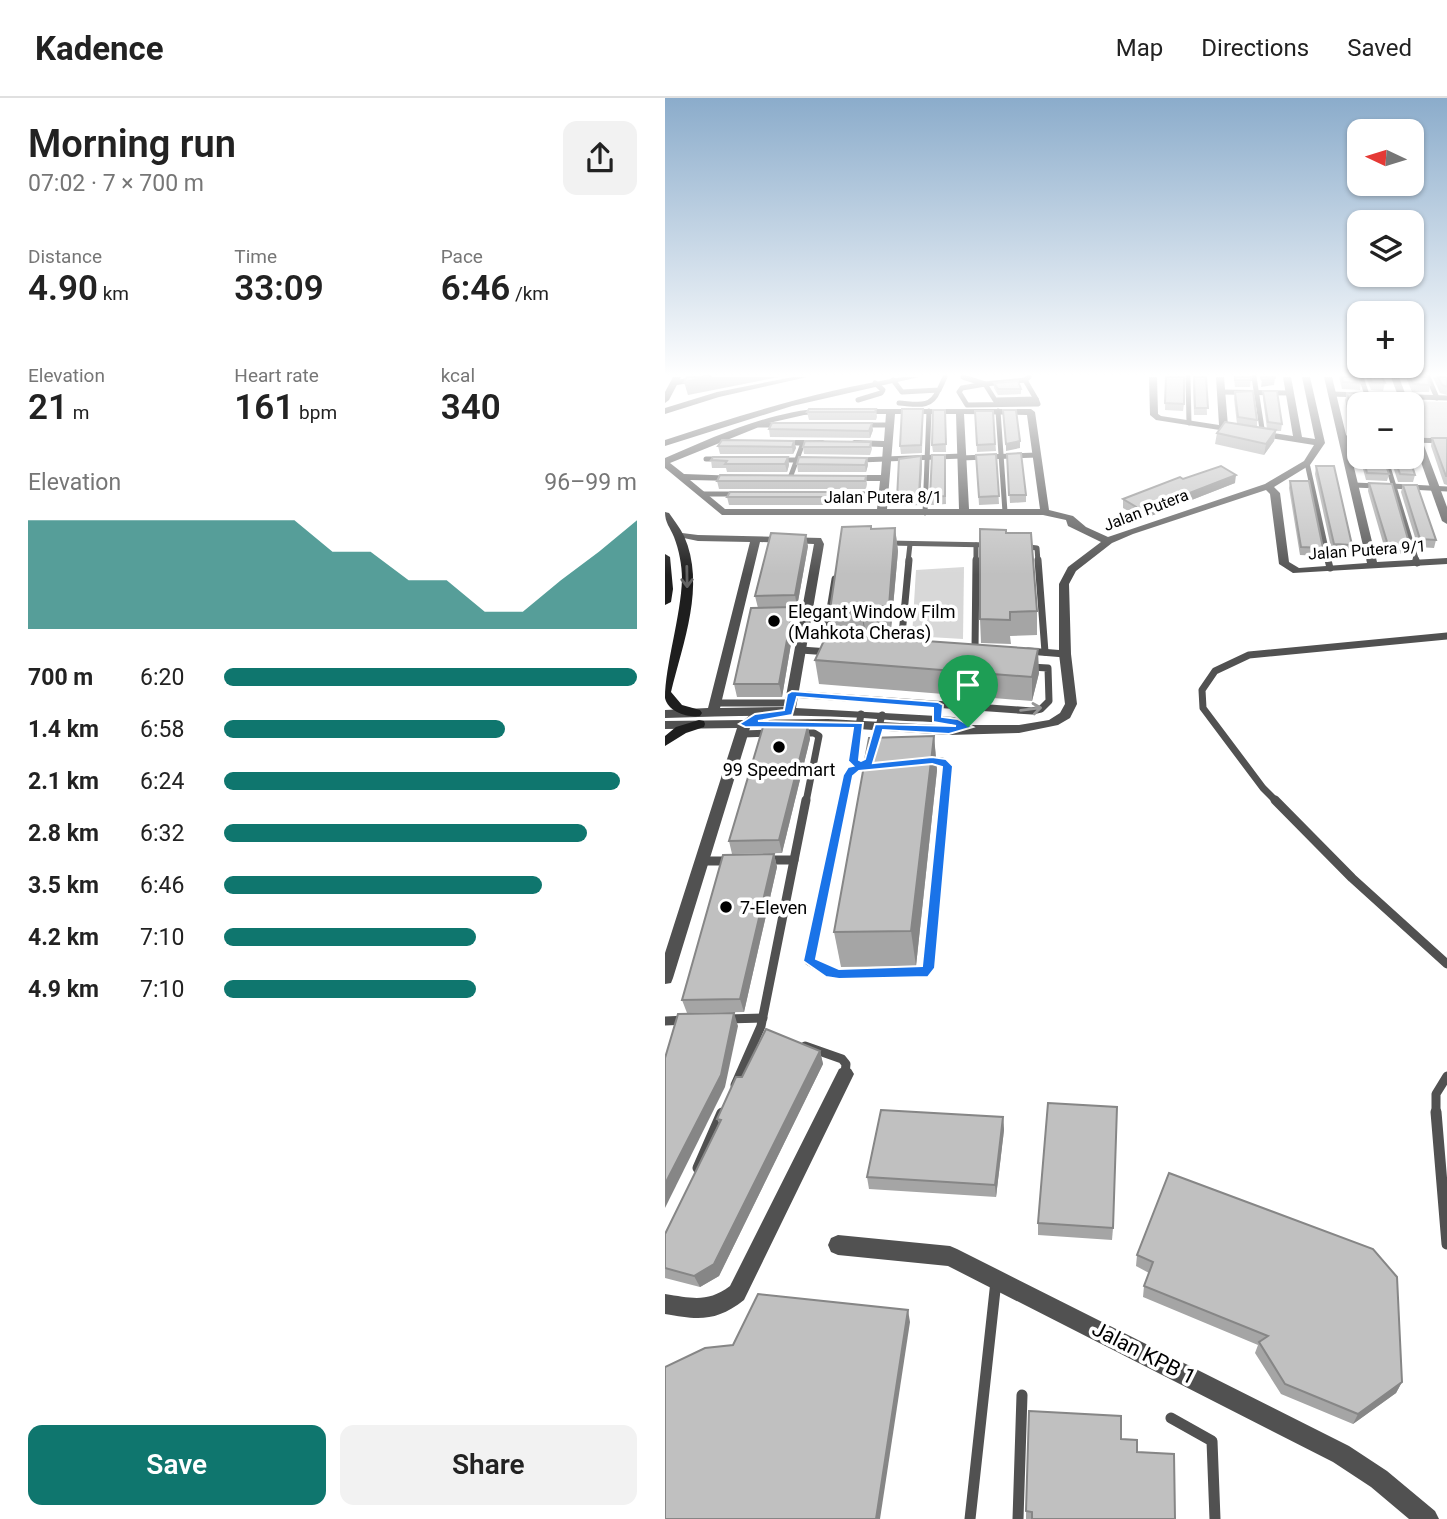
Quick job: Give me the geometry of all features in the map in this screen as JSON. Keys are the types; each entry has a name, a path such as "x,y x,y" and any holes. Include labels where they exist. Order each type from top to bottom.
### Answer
{"main road":[{"path":"665,515 678,534 686,558 687,587 665,692 678,708 697,719 665,742"},
{"path":"665,557 665,602"}],"street":[{"path":"703,494 665,461 712,443"},
{"path":"830,443 888,444 882,513"},
{"path":"961,443 964,513"},
{"path":"1035,443 1045,509 1043,512"},
{"name":"Jalan Putera","path":"665,725 697,719 715,708 756,710 790,703 860,719 949,731 968,727 1040,728 1057,723 1068,714 1071,704 1064,652 1065,579 1077,564 1108,541 1268,486 1307,463 1320,443"},
{"path":"1344,443 1373,566"},
{"path":"1424,461 1447,521"},
{"path":"684,477 752,478"},
{"path":"778,478 804,478"},
{"path":"831,478 885,478"},
{"name":"Jalan Putera 9/1","path":"1268,486 1275,493 1284,564 1289,569 1447,561"},
{"name":"Jalan Putera 8/1","path":"703,494 722,512 1043,512 1059,516 1108,541"},
{"path":"678,534 698,538 817,540 819,544 808,613 790,703"},
{"path":"715,708 756,539"},
{"name":"Jalan Putera","path":"665,714 744,729 860,719"},
{"name":"Jalan Putera","path":"880,721 954,721 968,727"},
{"path":"665,978 744,729"},
{"path":"665,1304 703,1310 721,1307 737,1293 845,1074"},
{"name":"Jalan KPB 1","path":"838,1245 950,1256 1341,1454 1404,1510 1427,1519"}],"lane":[{"path":"790,478 803,443"},
{"path":"925,513 927,443"},
{"path":"1001,443 1005,512"},
{"path":"848,460 1037,455"},
{"path":"706,459 732,459"},
{"path":"771,460 822,460"},
{"path":"1307,463 1330,568"},
{"path":"1389,469 1417,563"},
{"path":"1354,485 1447,489"},
{"path":"703,494 744,494"},
{"path":"848,494 884,494"},
{"path":"885,543 1003,546"},
{"path":"901,645 910,544"},
{"path":"975,650 976,545"},
{"path":"1016,546 1037,548 1045,652"},
{"path":"836,571 826,634 827,639 848,641"},
{"path":"780,614 808,613"},
{"path":"738,615 752,615"},
{"path":"1447,636 1249,656 1215,671 1202,690 1203,708 1263,789 1352,878 1447,964"},
{"path":"887,644 913,646"},
{"path":"963,649 989,650"},
{"path":"801,650 842,653"},
{"path":"1017,651 1064,652"},
{"path":"744,729 759,716 790,703 938,705 1032,711 1041,709 1049,701 1048,668 1020,666"},
{"path":"936,720 938,705"},
{"path":"860,719 853,761 859,766 871,767"},
{"path":"880,721 870,760 848,775 809,961 830,973 923,973 928,968 947,766 942,761 919,762"},
{"path":"691,1184 762,1022 818,734 744,729"},
{"path":"755,860 794,860"},
{"path":"702,861 742,861"},
{"path":"721,1019 762,1022 772,1031"},
{"path":"665,1021 693,1020"},
{"path":"794,1042 842,1059 846,1064 845,1074"},
{"path":"1447,1076 1436,1094 1437,1146 1447,1244"},
{"path":"970,1519 997,1278"},
{"path":"1019,1519 1022,1395"},
{"path":"1171,1418 1212,1441 1215,1519"}],"shaded area":[{"path":"964,567 963,639 912,636 916,570"}],"building":[{"path":"720,443 793,443 792,447 718,446"},
{"path":"804,443 871,443 870,447 803,447"},
{"path":"900,443 921,443 921,445 900,446"},
{"path":"1434,443 1447,443 1446,476"},
{"path":"1021,453 1026,495 1009,495 1007,454"},
{"path":"996,454 999,496 979,497 976,455"},
{"path":"932,455 945,455 945,496 930,497"},
{"path":"921,456 919,497 897,499 899,459"},
{"path":"713,457 788,457 785,464 725,464 727,461 711,460"},
{"path":"799,457 867,458 865,465 797,464"},
{"path":"1221,466 1236,475 1143,511 1123,499 1180,477 1183,479"},
{"path":"1316,466 1334,466 1352,545 1334,544"},
{"path":"1366,469 1387,469 1389,474 1367,473"},
{"path":"1398,469 1413,469 1415,475 1400,474"},
{"path":"720,475 866,476 865,481 717,481"},
{"path":"1290,481 1309,481 1323,548 1301,547"},
{"path":"1369,483 1392,484 1410,546 1388,545"},
{"path":"1403,485 1417,485 1436,540 1420,539"},
{"path":"730,492 862,492 860,497 727,497"},
{"path":"871,526 871,529 895,528 889,606 862,607 861,612 830,610 842,527"},
{"path":"980,529 1031,533 1037,611 1010,612 1010,620 980,619"},
{"path":"771,533 806,535 795,595 755,596"},
{"path":"793,607 779,684 734,684 751,608"},
{"path":"827,634 1038,649 1032,677 815,660"},
{"path":"808,726 779,840 729,841 763,727"},
{"path":"934,736 911,931 834,932 869,738"},
{"path":"774,854 740,999 682,1000 723,855"},
{"path":"734,1013 721,1075 665,1184 665,1058 678,1014"},
{"path":"766,1029 820,1051 714,1264 694,1276 665,1268 665,1234 721,1120 717,1119 736,1077 742,1077"},
{"path":"1048,1103 1117,1107 1113,1228 1038,1223"},
{"path":"881,1110 1003,1117 995,1185 867,1177"},
{"path":"1169,1173 1373,1249 1397,1277 1402,1382 1358,1414 1285,1384 1259,1342 1268,1336 1144,1286 1153,1262 1137,1255"},
{"path":"758,1294 908,1310 876,1519 665,1519 665,1367 705,1348 733,1345"},
{"path":"1029,1411 1121,1416 1121,1439 1137,1440 1137,1452 1174,1454 1175,1519 1032,1519 1032,1512 1026,1511"}],"place":[{"name":"Elegant Window Film (Mahkota Cheras)","path":"774,621"},
{"name":"99 Speedmart","path":"779,747"},
{"name":"7-Eleven","path":"726,907"}],"route":[{"path":"968,727 949,731 879,726 870,760 859,765 848,775 809,961 830,973 839,974 923,973 928,968 947,766 942,761 932,761 858,768 859,765 853,761 859,725 745,724 759,716 789,713 792,694 938,705 936,720 954,721 968,727"}]}
